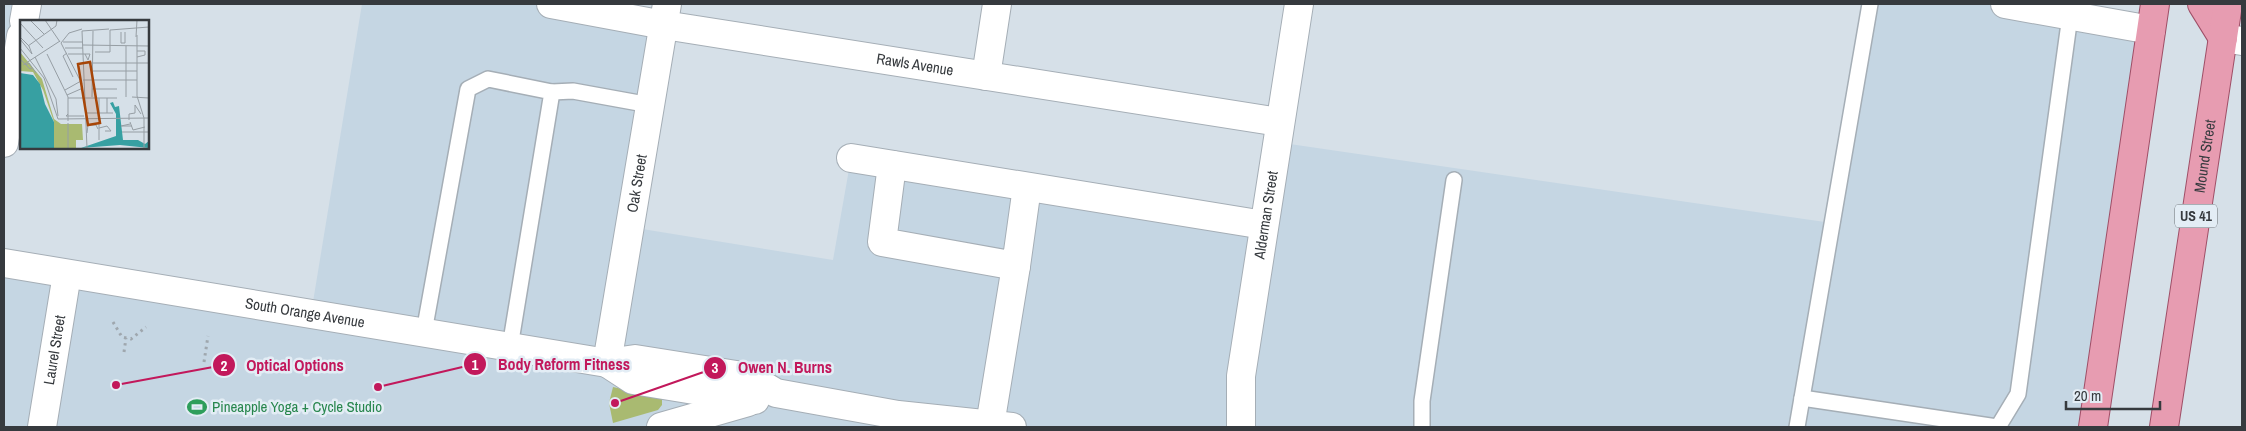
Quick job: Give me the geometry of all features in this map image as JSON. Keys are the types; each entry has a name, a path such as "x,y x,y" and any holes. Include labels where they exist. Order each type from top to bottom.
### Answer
{"main road":[{"path":"2093,427 2155,4"},
{"path":"2202,4 2233,39"},
{"name":"Mound Street","path":"2164,427 2233,39 2228,4"}],"street":[{"path":"24,20 26,4"},
{"name":"Rawls Avenue","path":"551,4 665,14 986,76 1279,122"},
{"path":"986,76 998,4"},
{"name":"Alderman Street","path":"1240,427 1241,376 1279,122 1299,4"},
{"path":"2005,4 2151,30"},
{"name":"Oak Street","path":"606,363 665,14"},
{"path":"4,143 20,42"},
{"path":"851,158 1264,225"},
{"path":"892,165 882,242 1016,266"},
{"path":"1001,426 1016,266 1028,187"},
{"name":"South Orange Avenue","path":"4,263 606,363 635,359 749,378 765,397 898,421 1001,426"},
{"name":"Laurel Street","path":"42,427 67,274"},
{"path":"661,427 765,397"}],"lane":[{"path":"1797,427 1870,4"},
{"path":"1802,398 1997,427 2018,394 2070,16"},
{"path":"424,332 468,89 488,79 552,92 573,92 650,104"},
{"path":"510,347 552,92"},
{"path":"1422,427 1422,401 1454,180"}],"path":[{"path":"113,322 122,337 130,339 146,327"},
{"path":"204,362 208,336"},
{"path":"124,352 126,338"}],"shaded area":[{"path":"4,4 27,4 24,20 20,20 20,46 4,143"},
{"path":"362,4 551,4 664,25 630,227 833,260 851,158 1263,225 1276,142 1832,223 1870,4 2005,4 2151,30 2093,427 4,427 4,263 311,314"}],"green space":[{"path":"613,387 658,397 662,399 662,405 658,410 613,423 609,403"}],"place":[{"name":"Optical Options","path":"116,385"},
{"name":"Body Reform Fitness","path":"378,387"},
{"name":"Owen N. Burns","path":"615,403"},
{"name":"Pineapple Yoga + Cycle Studio","path":"197,407"}]}
